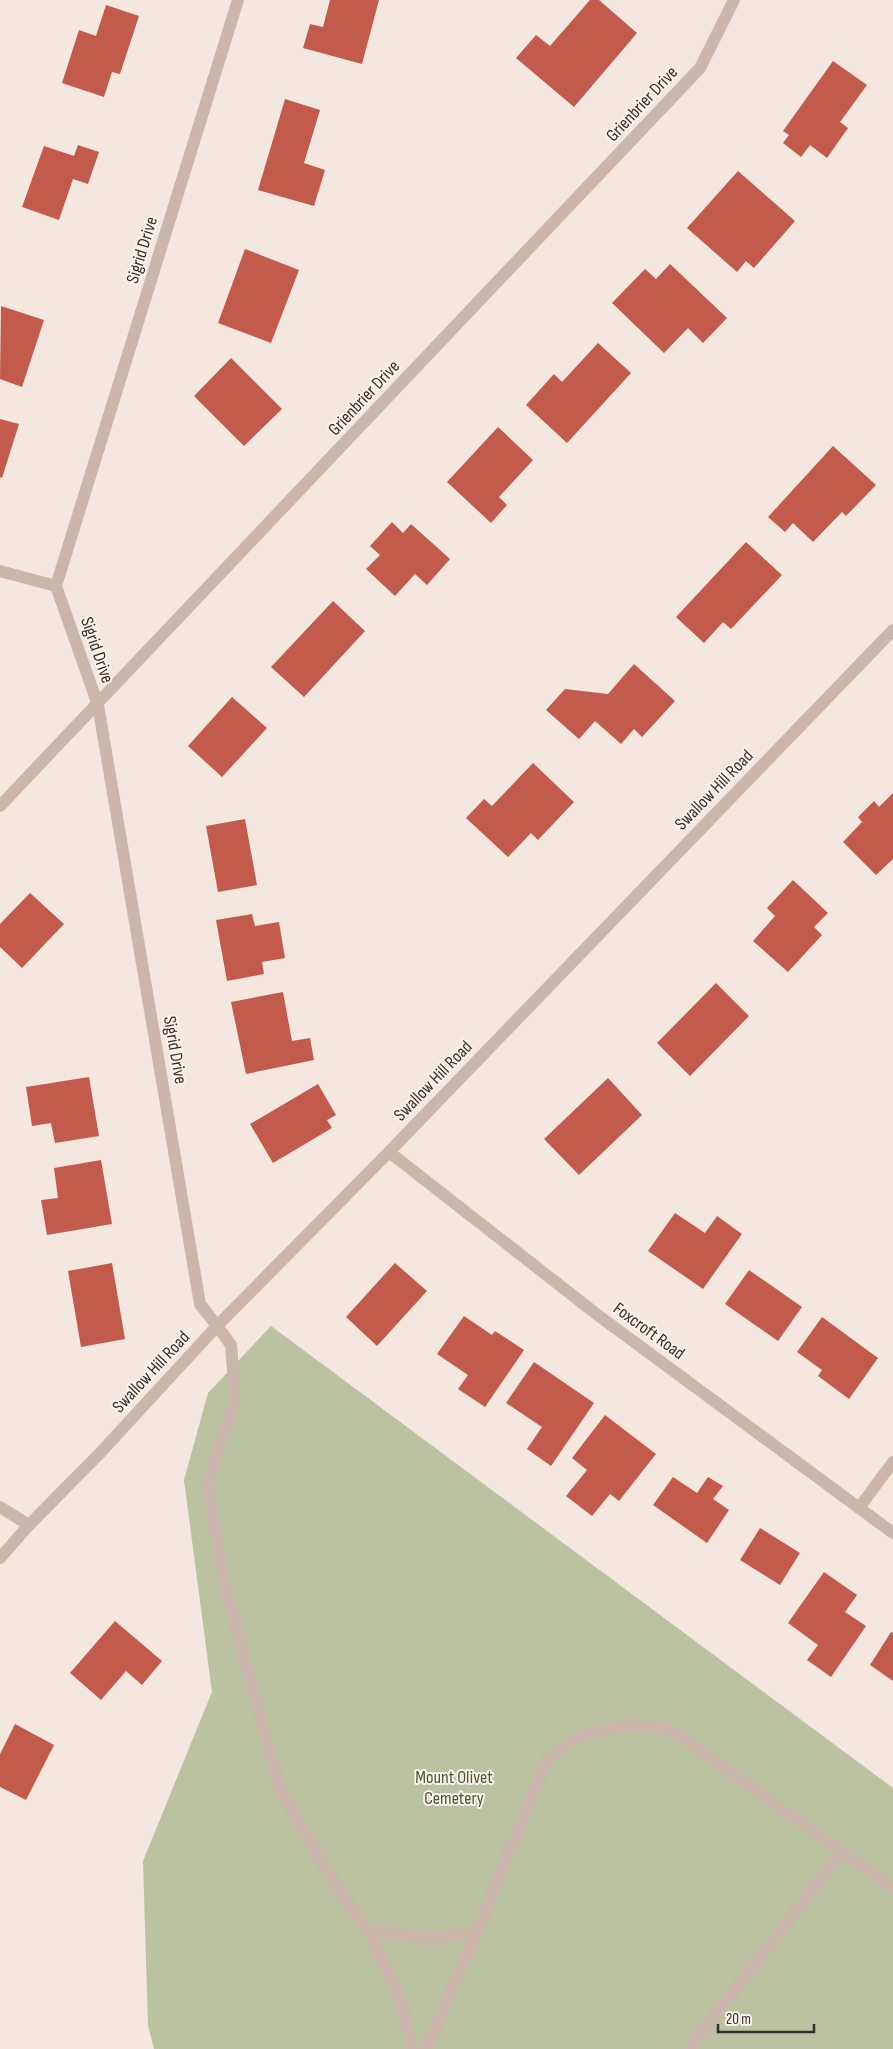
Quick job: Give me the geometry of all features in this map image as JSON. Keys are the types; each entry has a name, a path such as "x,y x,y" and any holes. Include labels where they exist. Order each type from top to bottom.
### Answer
{"street":[{"name":"Sigrid Drive","path":"238,0 56,586 98,704 200,1304 231,1345 235,1399 207,1483 225,1585 280,1789 339,1891 367,1929 397,1991 413,2049"},
{"name":"Grienbrier Drive","path":"0,806 700,68 734,0"},
{"path":"0,571 56,586"},
{"name":"Swallow Hill Road","path":"0,1558 28,1525 101,1452 217,1326 389,1152 893,630"},
{"name":"Foxcroft Road","path":"389,1152 598,1316 893,1533"},
{"path":"859,1508 893,1462"},
{"path":"0,1507 28,1525"},
{"path":"426,2049 547,1759 580,1737 625,1725 670,1729 893,1888"},
{"path":"689,2049 842,1852"},
{"path":"367,1929 429,1939 476,1932"}],"green space":[{"name":"Mount Olivet Cemetery","path":"271,1326 893,1788 893,2049 154,2049 148,2025 143,1861 212,1692 184,1480 208,1393"}],"building":[{"path":"330,0 379,0 362,64 303,48 310,24 323,27"},
{"path":"590,0 599,0 637,33 574,107 516,58 536,35 550,46"},
{"path":"106,5 139,16 120,74 112,72 104,97 62,83 79,30 96,36"},
{"path":"833,61 867,85 840,122 848,128 827,158 810,145 801,157 783,143 789,135 783,131"},
{"path":"285,99 320,110 304,163 325,170 314,206 258,190"},
{"path":"78,145 99,152 88,184 73,179 59,220 22,207 44,146 74,156"},
{"path":"738,171 795,221 754,268 746,261 737,272 687,228"},
{"path":"245,249 299,270 271,343 218,323"},
{"path":"670,264 727,318 703,343 688,328 664,353 612,303 645,269 656,279"},
{"path":"1,306 44,320 22,387 0,379"},
{"path":"598,343 631,373 567,443 526,405 554,374 562,382"},
{"path":"231,358 282,409 244,446 194,396"},
{"path":"0,419 19,424 2,478 0,477"},
{"path":"498,427 533,460 499,497 507,505 491,523 447,482"},
{"path":"833,446 876,485 846,516 842,512 813,542 793,523 785,532 768,517"},
{"path":"392,522 403,533 411,524 450,559 427,585 415,574 395,596 366,569 380,555 370,546"},
{"path":"746,542 782,575 731,629 723,622 704,643 676,617"},
{"path":"333,601 365,631 304,697 271,667"},
{"path":"634,664 675,701 642,737 634,729 621,744 595,721 579,739 546,710 565,689 608,694"},
{"path":"232,697 267,728 222,777 188,746"},
{"path":"533,763 574,802 538,840 531,833 508,857 466,818 484,799 492,806"},
{"path":"893,793 893,859 876,875 843,842 862,822 858,817 874,801 879,807"},
{"path":"245,819 257,885 218,892 206,826"},
{"path":"793,880 828,913 814,927 822,935 788,972 753,941 775,916 767,908"},
{"path":"30,893 64,924 22,968 0,947 0,924"},
{"path":"252,914 255,926 279,922 285,958 262,962 264,974 227,981 216,920"},
{"path":"716,983 749,1016 690,1076 657,1043"},
{"path":"283,992 292,1041 310,1038 314,1060 246,1074 231,1002"},
{"path":"89,1077 99,1136 55,1143 51,1123 32,1126 26,1087"},
{"path":"608,1078 642,1115 579,1175 544,1139"},
{"path":"318,1084 336,1115 327,1120 332,1128 273,1163 250,1124"},
{"path":"101,1160 112,1224 47,1235 41,1200 58,1198 54,1168"},
{"path":"675,1213 705,1233 717,1216 742,1234 703,1289 648,1251"},
{"path":"112,1263 125,1339 81,1347 68,1271"},
{"path":"395,1263 427,1291 377,1346 346,1317"},
{"path":"749,1270 802,1307 778,1341 725,1304"},
{"path":"464,1316 492,1335 495,1331 524,1350 485,1407 458,1389 468,1375 437,1354"},
{"path":"822,1317 878,1358 849,1399 818,1376 822,1370 797,1352"},
{"path":"534,1362 594,1403 551,1466 527,1449 542,1427 506,1403"},
{"path":"605,1415 656,1454 619,1501 610,1494 592,1516 566,1496 587,1470 572,1458"},
{"path":"673,1477 697,1493 708,1477 723,1486 713,1499 729,1510 707,1543 653,1505"},
{"path":"760,1528 800,1553 780,1585 740,1560"},
{"path":"824,1572 857,1595 845,1612 866,1626 831,1677 807,1660 818,1645 788,1623"},
{"path":"115,1621 162,1661 142,1685 126,1671 101,1700 70,1673"},
{"path":"891,1632 893,1633 893,1681 870,1665"},
{"path":"15,1724 54,1745 26,1800 0,1787 0,1754"}]}
